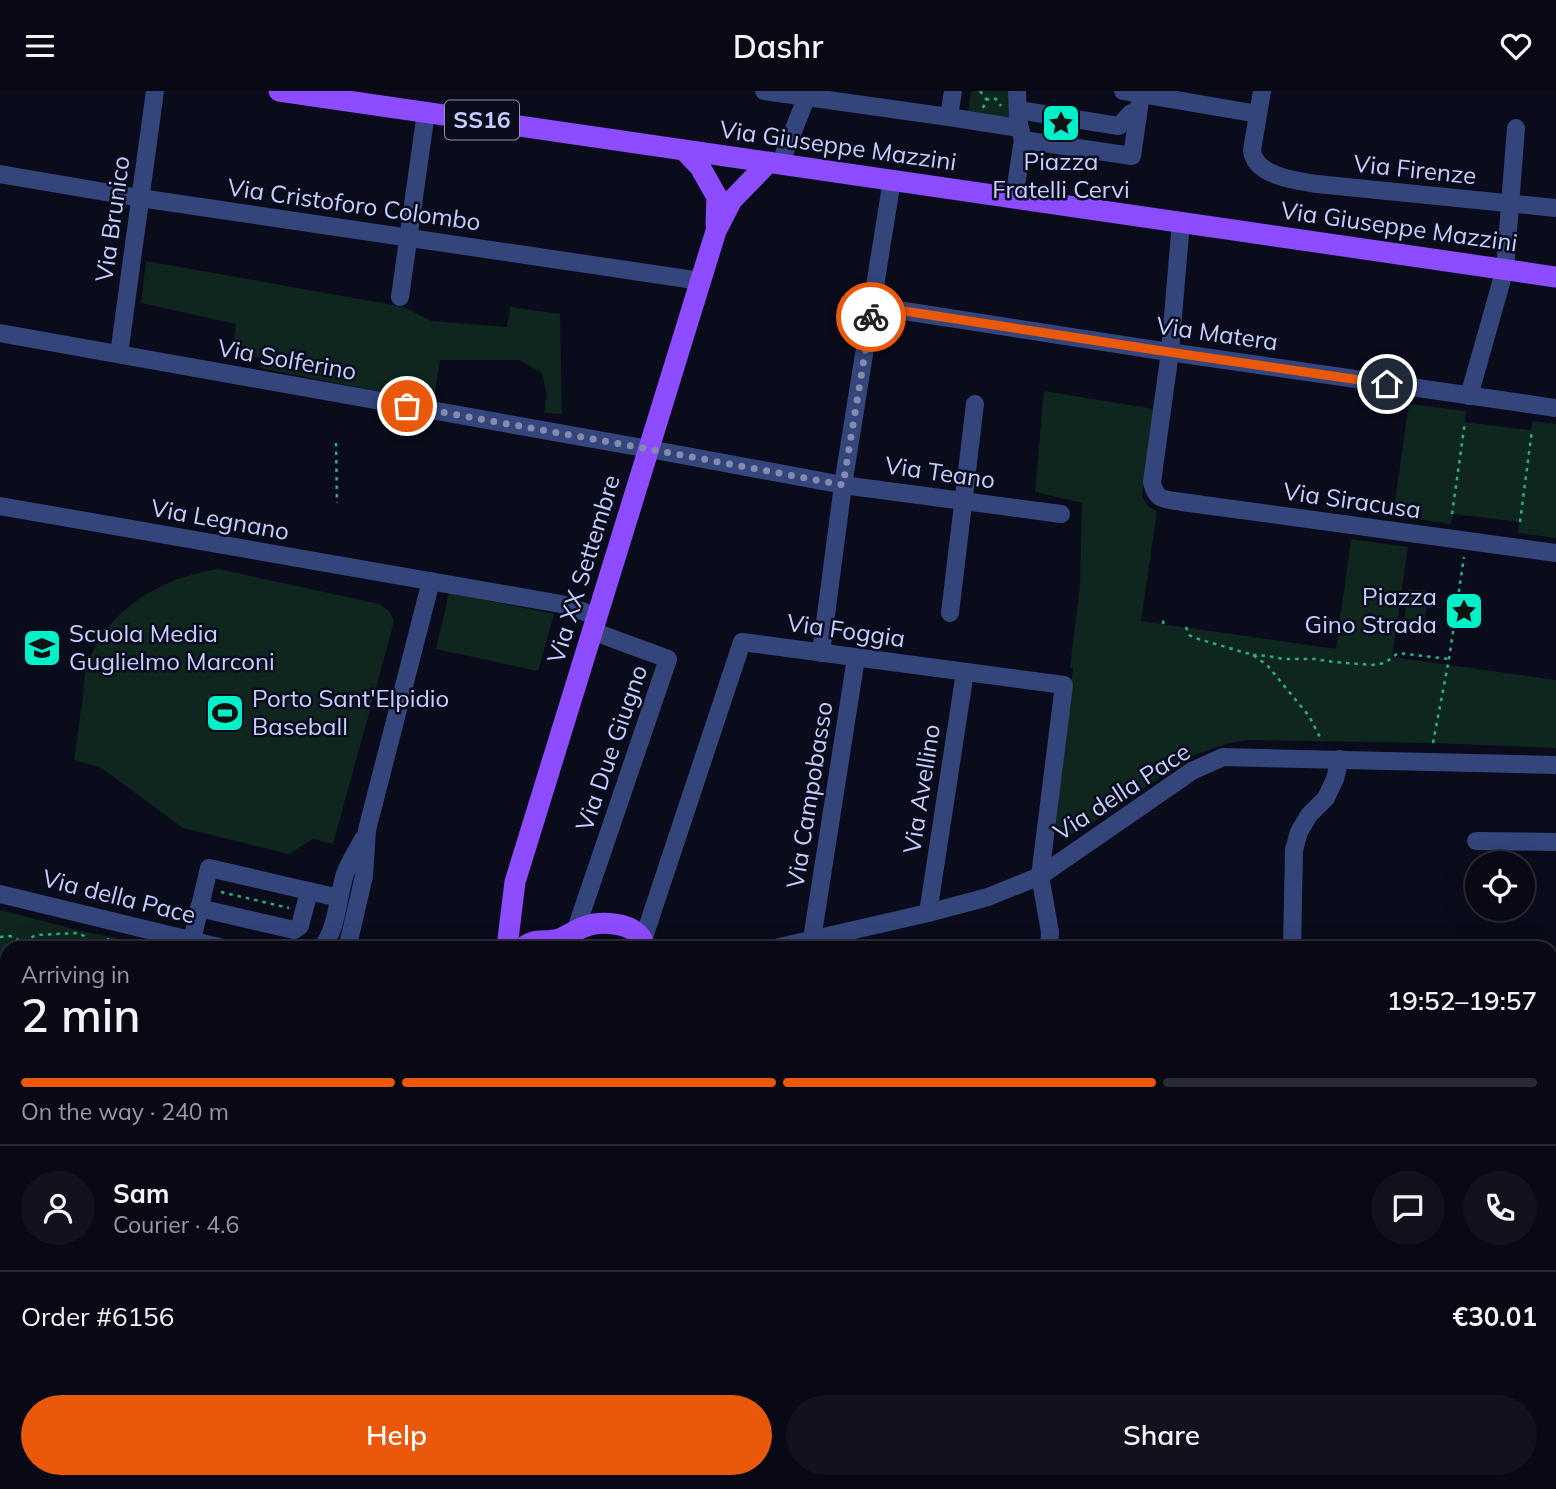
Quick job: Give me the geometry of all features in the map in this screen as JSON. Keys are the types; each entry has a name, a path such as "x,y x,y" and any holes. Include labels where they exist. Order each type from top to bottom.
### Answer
{"main road":[{"name":"Via Giuseppe Mazzini","path":"279,91 317,94 1556,277"},
{"path":"684,150 724,199 775,163"},
{"name":"Via XX Settembre","path":"508,941 515,882 716,231 724,199 722,177 731,157"},
{"name":"Via XX Settembre","path":"515,882 520,912 529,941"},
{"path":"545,941 560,938 590,925 621,925 638,934 642,941"}],"street":[{"name":"Via Brunico","path":"120,355 155,91"},
{"path":"764,91 806,93 1020,126 1119,126 1131,113 1138,114"},
{"path":"949,117 953,91"},
{"path":"1014,198 1020,126 1017,91"},
{"path":"1020,126 1132,156 1138,114 1132,92 1258,114 1262,91"},
{"path":"775,163 806,93"},
{"path":"400,297 426,112"},
{"name":"Via Firenze","path":"1258,114 1253,157 1271,173 1293,180 1556,208"},
{"path":"1469,396 1505,269 1516,128"},
{"name":"Via Cristoforo Colombo","path":"0,174 140,198 701,281"},
{"path":"821,653 843,485 892,180"},
{"path":"1170,352 1181,222"},
{"name":"Via Matera","path":"872,306 1556,408"},
{"name":"Via Solferino","path":"0,333 649,449"},
{"name":"Via Siracusa","path":"1170,352 1152,482 1154,492 1162,499 1556,553"},
{"path":"950,613 975,404"},
{"name":"Via Teano","path":"649,449 843,485 1061,514"},
{"name":"Via Legnano","path":"0,506 561,604 595,624"},
{"path":"349,941 364,876 368,830 431,581"},
{"name":"Via Due Giugno","path":"576,929 668,659 595,624"},
{"name":"Via Foggia","path":"645,941 742,642 1064,685 1040,876"},
{"name":"Via Campobasso","path":"812,939 856,658"},
{"name":"Via Avellino","path":"928,913 965,672"},
{"name":"Via della Pace","path":"804,941 988,897 1040,876 1192,771 1223,757 1556,765"},
{"path":"1292,941 1294,850 1299,832 1309,815 1326,797 1335,779 1340,759"},
{"path":"327,941 333,927 346,872 368,830"},
{"path":"1476,841 1556,842"},
{"path":"191,940 209,868 339,898"},
{"path":"1040,876 1049,941"},
{"path":"199,908 294,930 300,926 309,891"},
{"name":"Via della Pace","path":"0,894 195,941"}],"path":[{"path":"980,91 987,100"},
{"path":"1452,514 1465,422"},
{"path":"1520,522 1532,431"},
{"path":"336,443 337,503"},
{"path":"1433,743 1449,659 1464,555"},
{"path":"1163,624 1164,616"},
{"path":"1186,627 1189,635 1195,638 1253,655 1283,659 1315,659 1372,665 1385,663 1398,653 1449,659"},
{"path":"1253,655 1267,665 1284,684 1289,694 1309,716 1322,741"},
{"path":"204,888 304,912"},
{"path":"25,941 36,935 78,933 85,941"},
{"path":"0,937 10,936 21,941"}],"green space":[{"path":"971,91 1017,91 1018,120 968,112"},
{"path":"146,261 404,307 431,321 507,327 510,307 560,314 562,414 544,413 547,395 542,373 520,360 440,360 433,402 260,368 262,358 232,352 236,324 141,303"},
{"path":"1044,391 1154,409 1142,497 1149,507 1157,511 1141,621 1336,649 1351,539 1408,547 1392,657 1556,680 1556,748 1433,743 1243,741 1193,756 1083,829 1070,835 1059,829 1053,819 1073,668 1070,667 1080,585 1082,503 1035,492"},
{"path":"1409,404 1466,411 1465,422 1531,430 1533,421 1556,424 1556,538 1518,533 1519,522 1453,514 1451,524 1393,516"},
{"name":"Porto Sant'Elpidio Baseball","path":"219,569 379,604 389,611 393,619 333,844 313,839 289,854 183,828 100,767 74,760 87,667 97,643 109,626 123,611 158,588 178,579"},
{"path":"1408,589 1429,591 1424,627 1404,624"},
{"path":"449,593 554,614 538,671 436,649"},
{"path":"0,910 132,941 0,941"}],"way so far":[{"path":"407,406 843,485 871,317"}],"place":[{"name":"Piazza Fratelli Cervi","path":"1061,123"},
{"name":"Piazza Gino Strada","path":"1464,611"},
{"name":"Scuola Media Guglielmo Marconi","path":"42,648"},
{"name":"Porto Sant'Elpidio Baseball","path":"225,713"}],"route":[{"path":"871,317 872,306 1387,384"}]}
